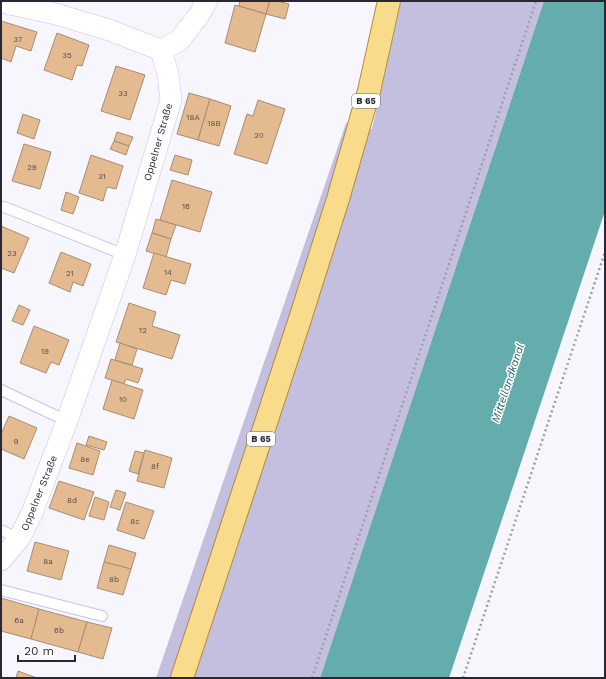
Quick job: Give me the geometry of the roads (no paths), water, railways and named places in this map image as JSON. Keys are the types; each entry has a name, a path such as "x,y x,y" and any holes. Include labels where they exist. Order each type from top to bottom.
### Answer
{"main road":[{"name":"B 65","path":"182,678 298,327 338,199 369,91 390,1"}],"street":[{"path":"1,2 56,14 109,30 161,50 179,41 199,16 207,1"},
{"name":"Oppelner Straße","path":"1,560 20,539 32,513 67,421 125,255 171,100 168,74 161,50"}],"lane":[{"path":"4,207 125,255"},
{"path":"1,390 67,421"},
{"path":"1,530 20,539"},
{"path":"1,590 102,616"}],"water":[{"name":"Mittellandkanal","path":"544,1 605,1 605,211 449,678 320,678"}]}
